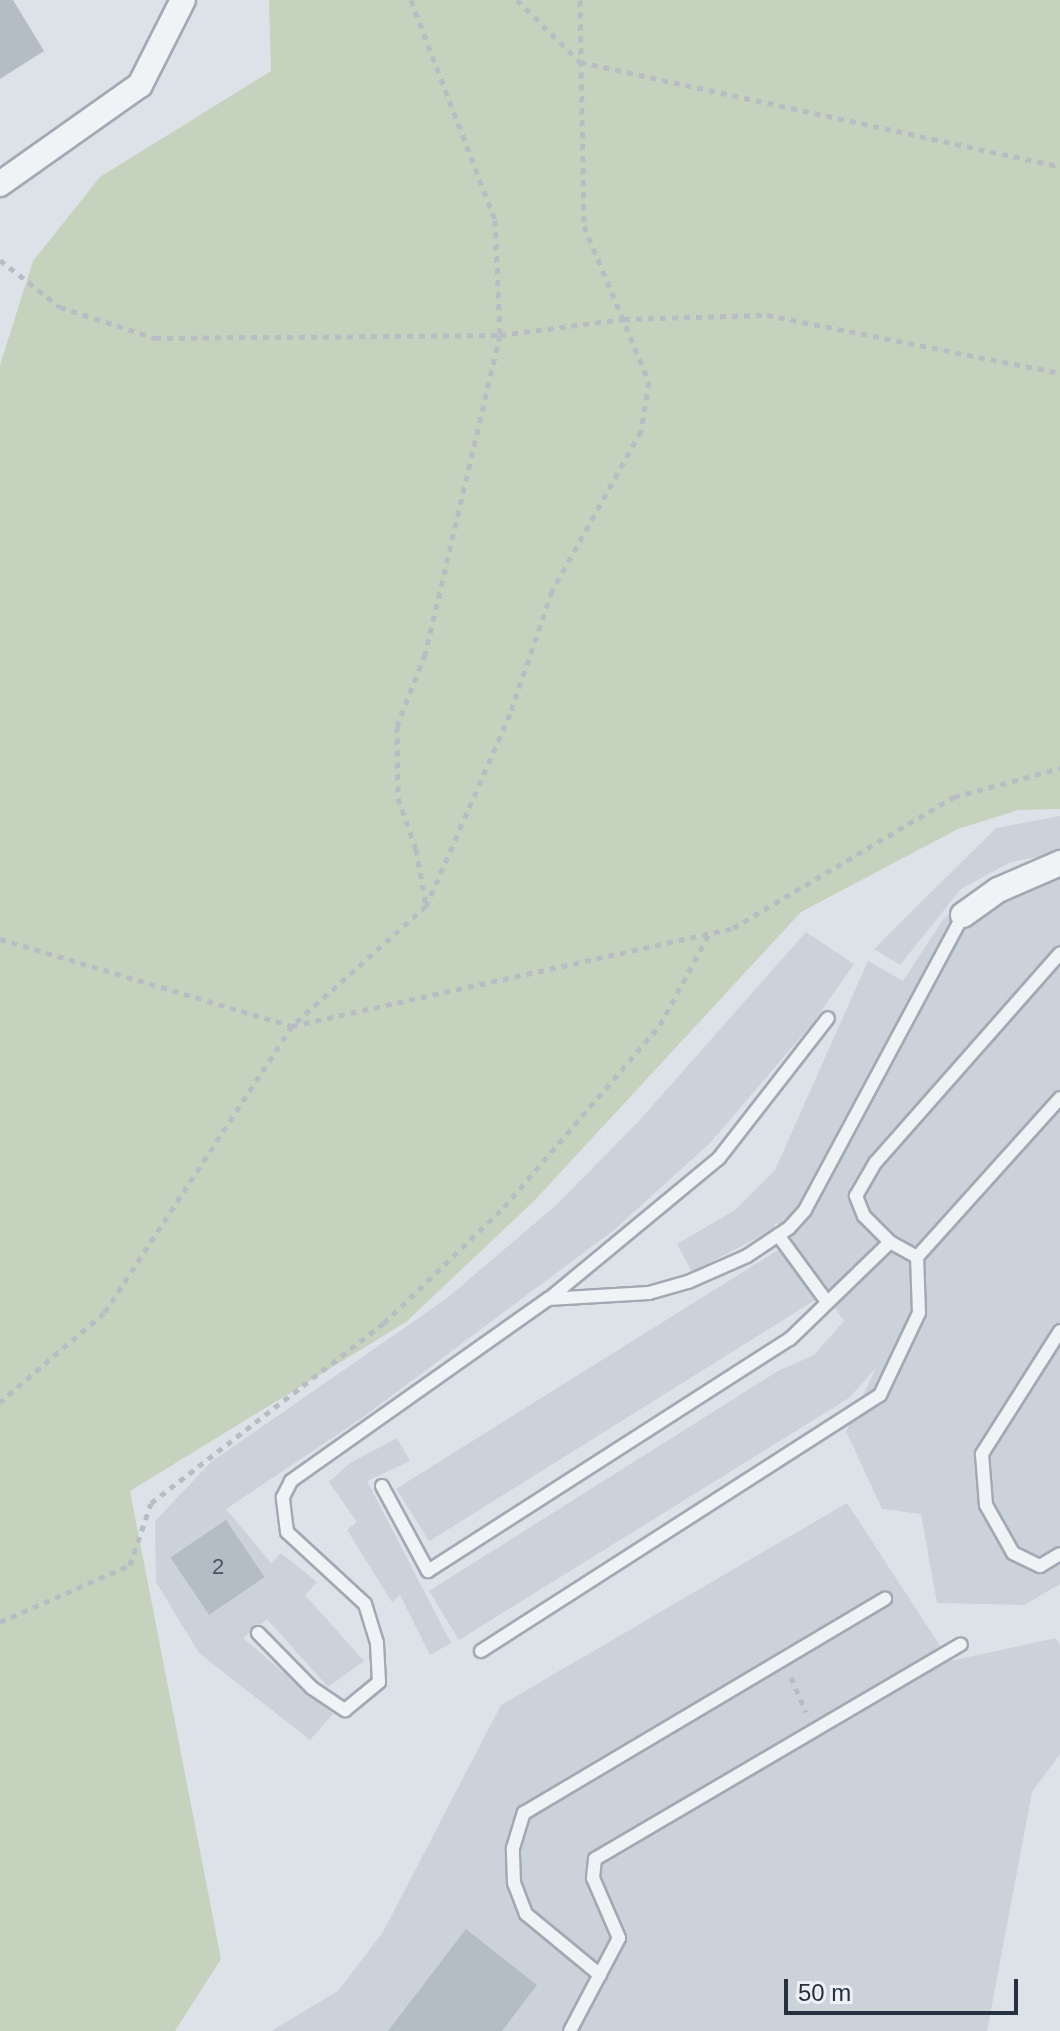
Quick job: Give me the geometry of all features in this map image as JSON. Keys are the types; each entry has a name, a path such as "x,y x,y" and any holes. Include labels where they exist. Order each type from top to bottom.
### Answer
{"street":[{"path":"0,184 140,85 183,0"},
{"path":"963,915 998,890 1060,863"}],"lane":[{"path":"548,1299 649,1293 747,1256 778,1235 805,1210 963,915"},
{"path":"917,1257 890,1242 864,1216 856,1196 876,1162 1060,953"},
{"path":"258,1633 312,1688 345,1710 379,1682 377,1643 365,1604 287,1532 283,1497 291,1481 548,1299 719,1158 828,1018"},
{"path":"481,1651 880,1395 919,1313 917,1257 1060,1098"},
{"path":"778,1235 827,1302"},
{"path":"382,1486 428,1571 790,1339 890,1242"},
{"path":"1060,1331 982,1454 986,1505 1013,1553 1040,1566 1060,1554"},
{"path":"600,1975 526,1914 514,1883 513,1848 524,1813 885,1599"},
{"path":"570,2031 619,1938 593,1878 595,1859 961,1644"}],"path":[{"path":"411,0 495,220 500,335 429,639 397,726 398,798 416,849 426,906"},
{"path":"517,0 580,62 1060,167"},
{"path":"0,1402 104,1313 292,1026 426,906 510,714 552,591 641,431 649,382 584,226 580,0"},
{"path":"0,260 60,307 155,338 500,335 624,319 767,315 1060,373"},
{"path":"0,939 292,1026 733,928 954,797 1060,768"},
{"path":"0,1622 130,1565 151,1503 384,1323 504,1207 660,1025 709,934"},
{"path":"783,1657 813,1731"}],"shaded area":[{"path":"1060,816 1060,853 1011,862 961,889 900,965 874,949 996,828"},
{"path":"1060,855 1060,1584 1024,1605 937,1603 921,1514 882,1509 846,1431 876,1368 849,1398 459,1640 429,1591 778,1371 814,1355 844,1321 776,1222 772,1230 692,1272 677,1244 735,1210 775,1170 868,961 903,981 944,918 989,881 1033,860"},
{"path":"806,932 854,964 812,1024 709,1144 614,1230 362,1418 226,1509 271,1563 281,1553 317,1582 305,1595 364,1661 328,1687 267,1619 243,1638 333,1714 310,1740 199,1653 156,1582 155,1521 211,1462 446,1299 554,1207 638,1122"},
{"path":"783,1247 816,1300 429,1541 396,1489"},
{"path":"397,1438 410,1461 367,1481 451,1643 430,1655 400,1595 392,1602 347,1530 357,1522 329,1482 350,1463"},
{"path":"847,1503 950,1661 1056,1638 1060,1646 1060,1754 1032,1792 987,2031 271,2031 338,1991 383,1932 501,1705"}],"green space":[{"path":"269,0 1060,0 1060,809 1018,810 958,829 801,912 534,1201 406,1322 130,1491 221,1959 175,2031 0,2031 0,365 33,261 100,177 271,71"}],"building":[{"path":"0,0 13,0 44,51 0,79"},
{"path":"226,1520 265,1577 209,1615 170,1557"},
{"path":"466,1929 537,1985 502,2031 388,2031"}]}
